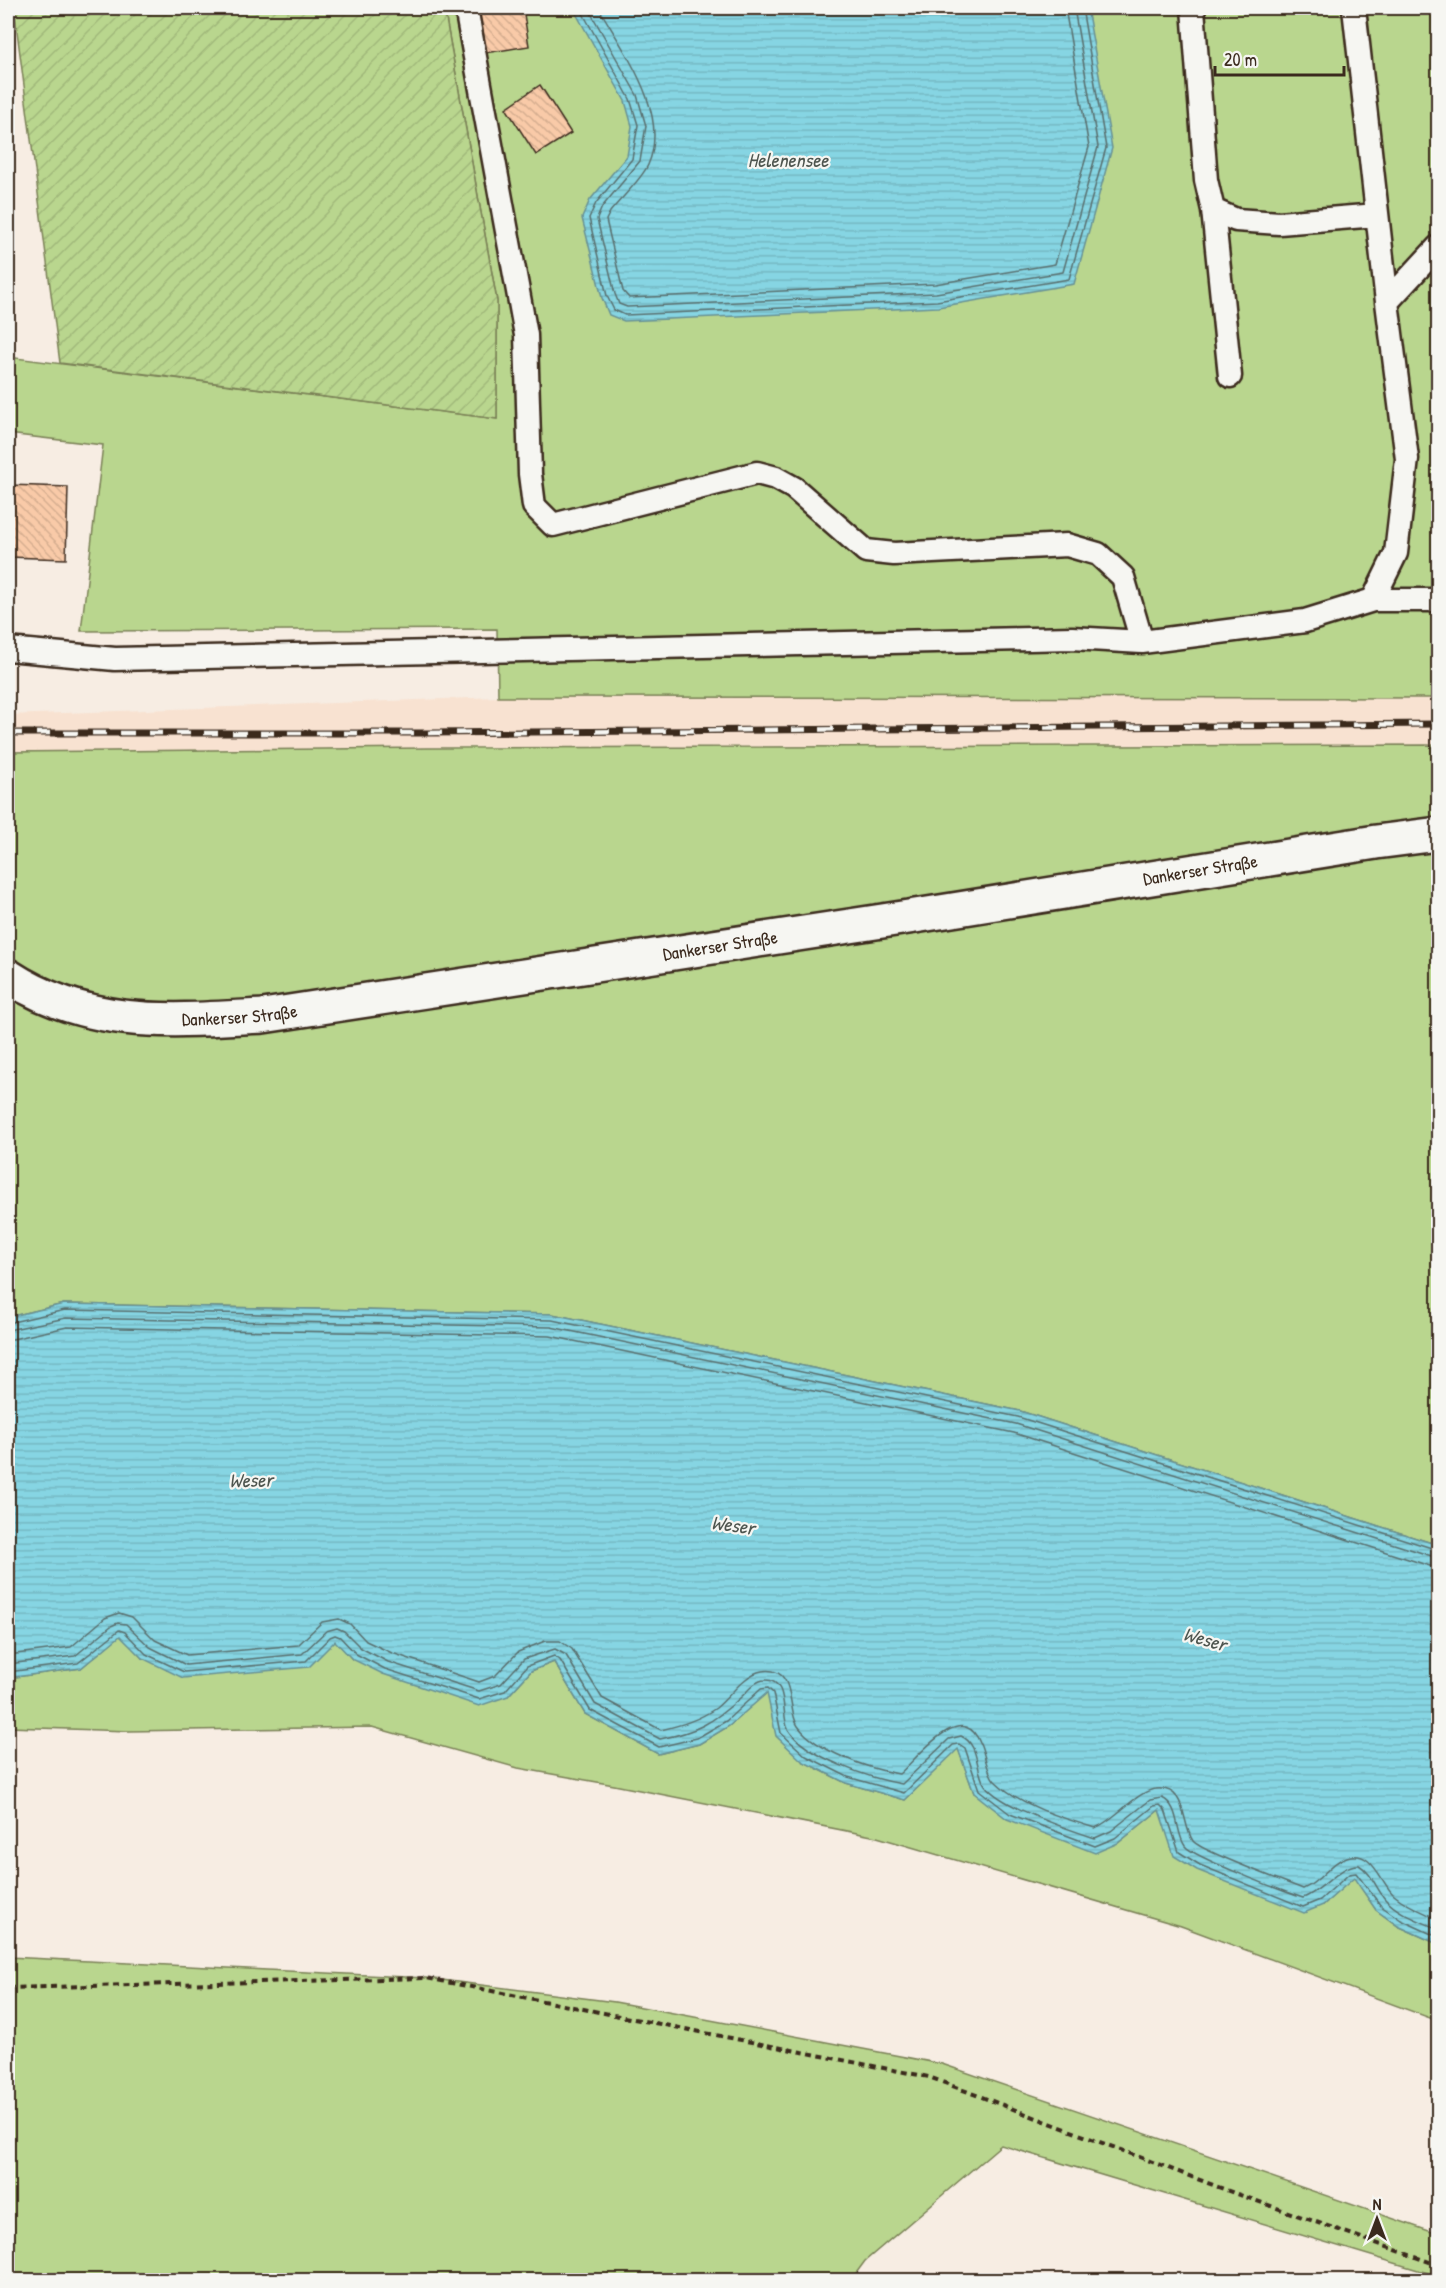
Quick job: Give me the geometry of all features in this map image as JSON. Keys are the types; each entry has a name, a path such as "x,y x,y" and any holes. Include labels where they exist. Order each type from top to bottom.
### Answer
{"main road":[{"name":"Dankerser Straße","path":"8,976 36,993 78,1009 119,1017 173,1021 263,1016 1438,834"}],"lane":[{"path":"466,8 526,335 530,474 534,506 553,525 757,473 776,478 794,488 866,551 894,554 1067,545 1098,554 1123,578 1142,642"},
{"path":"1194,8 1206,180 1213,210 1230,376"},
{"path":"1354,8 1407,459 1396,553 1373,600"},
{"path":"1213,210 1236,220 1279,223 1377,215"},
{"path":"1387,302 1438,248"},
{"path":"8,649 116,659 1072,638 1142,642 1305,621 1373,600 1438,600"}],"path":[{"path":"8,1988 426,1978 929,2077 1234,2193 1438,2265"}],"shaded area":[{"path":"498,697 1438,698 1438,745 428,748 8,752 8,715"}],"green space":[{"path":"14,8 444,8 497,301 497,419 60,363"},
{"name":"Helenensee","path":"444,8 1438,8 1438,698 498,697 497,629 81,631 103,445 8,434 8,357 497,419 497,301"},
{"path":"1438,745 1438,1545 1020,1411 552,1314 64,1304 8,1317 8,752 428,748"},
{"path":"120,1635 142,1658 335,1640 352,1659 508,1696 531,1671 554,1662 585,1714 658,1754 699,1744 729,1726 767,1692 802,1761 846,1783 905,1800 958,1748 974,1793 1118,1843 1159,1810 1323,1905 1354,1877 1376,1910 1398,1926 1438,1944 1438,2021 1181,1926 877,1837 518,1768 372,1727 129,1731 8,1727 8,1678 81,1668"},
{"path":"8,1957 426,1978 615,2002 942,2064 1438,2234 1438,2276 1001,2145 865,2261 851,2280 8,2280"}],"water":[{"name":"Helenensee","path":"573,8 1087,8 1112,148 1074,284 938,307 624,321 609,315 602,298 582,218 590,200 627,156 632,126 625,101"},
{"name":"Weser","path":"64,1304 552,1314 1020,1411 1438,1545 1438,1944 1398,1926 1376,1910 1354,1878 1323,1905 1304,1913 1197,1870 1174,1856 1159,1810 1118,1843 1095,1853 1007,1819 974,1793 958,1749 905,1800 846,1783 802,1761 776,1736 767,1693 729,1726 699,1744 658,1754 585,1714 554,1662 531,1671 508,1696 479,1706 383,1674 352,1659 335,1641 309,1667 183,1678 142,1658 120,1636 81,1668 8,1678 8,1317"}],"building":[{"path":"477,8 523,8 529,46 485,53"},
{"path":"540,85 571,133 536,155 506,108"},
{"path":"8,485 68,487 66,559 8,557"}],"railway":[{"path":"8,733 426,733 1438,724"}]}
